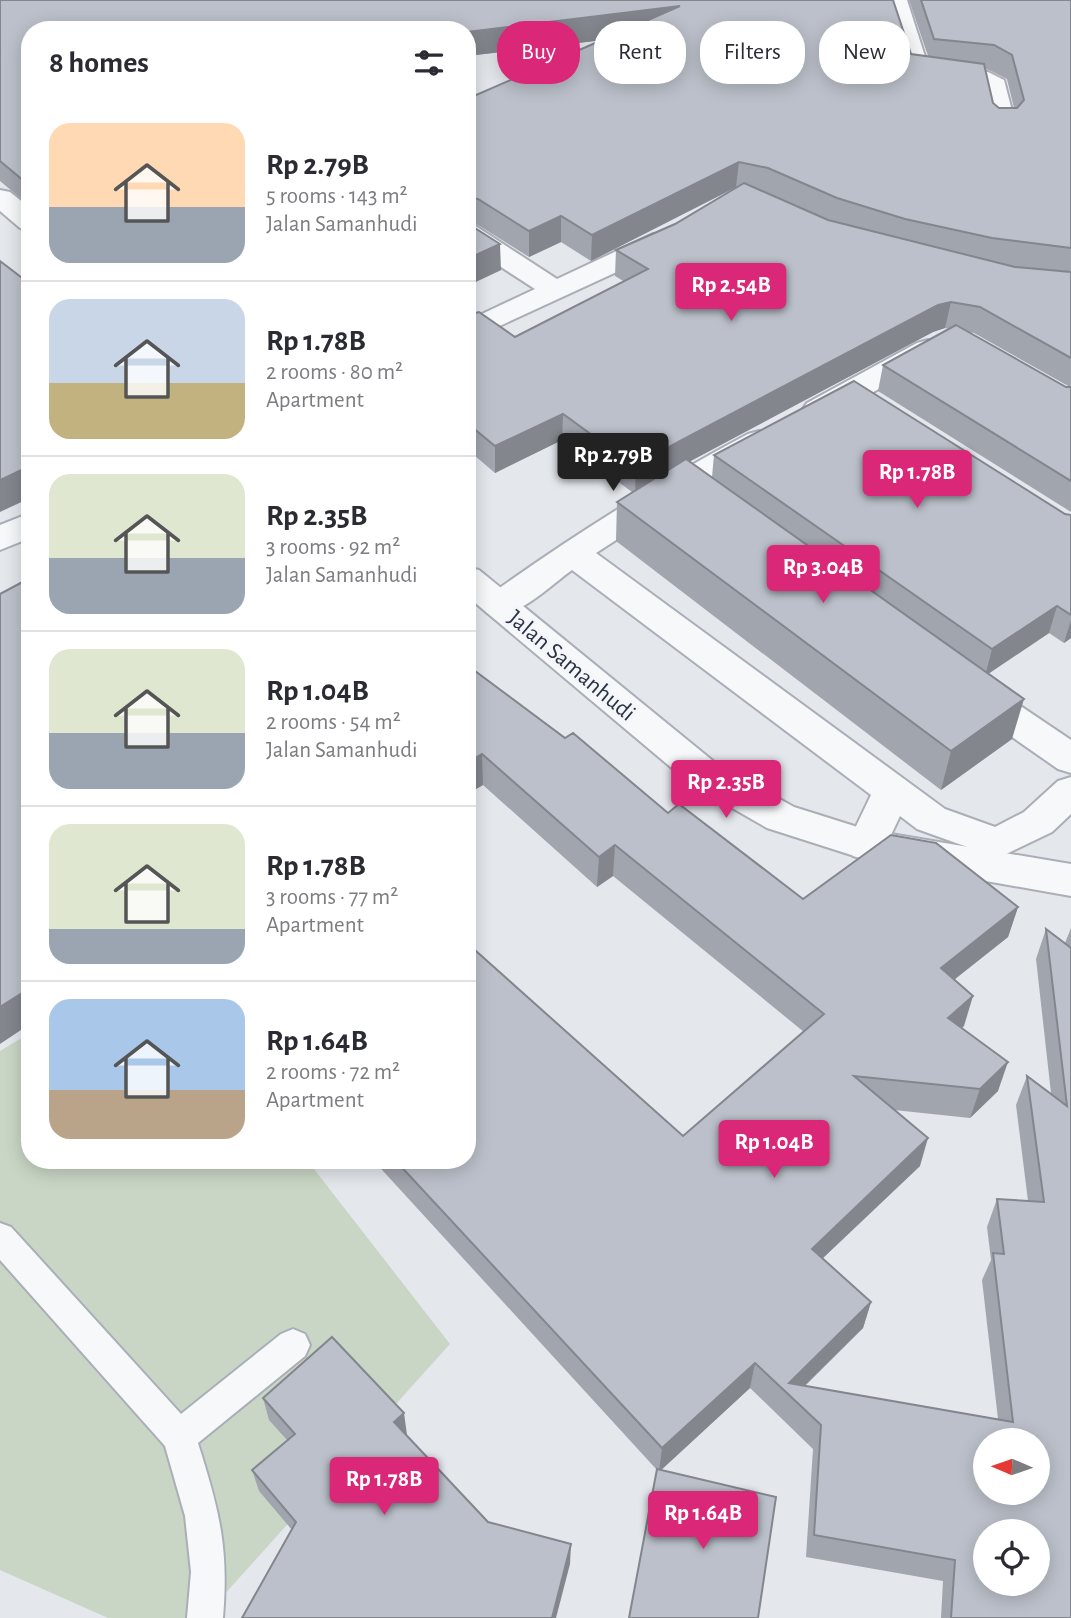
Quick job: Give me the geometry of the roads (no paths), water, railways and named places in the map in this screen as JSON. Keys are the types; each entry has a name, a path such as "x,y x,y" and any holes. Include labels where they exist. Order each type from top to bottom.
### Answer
{"street":[{"path":"895,0 918,73 988,79 995,85 1003,126"},
{"path":"0,198 21,215"},
{"path":"476,328 557,292 683,229"},
{"path":"476,239 557,292"},
{"path":"499,605 571,552 684,480 787,426 865,399 944,340 952,339"},
{"path":"684,480 718,505"},
{"path":"0,539 21,528"},
{"path":"571,552 931,819 998,843 1038,822 1071,791"},
{"name":"Jalan Samanhudi","path":"476,586 705,775 781,818 867,845 1071,880"},
{"path":"954,677 1071,759"},
{"path":"867,845 892,790"}],"lane":[{"path":"0,1237 179,1437 203,1516 209,1572 205,1618"},
{"path":"179,1437 293,1345"}]}
